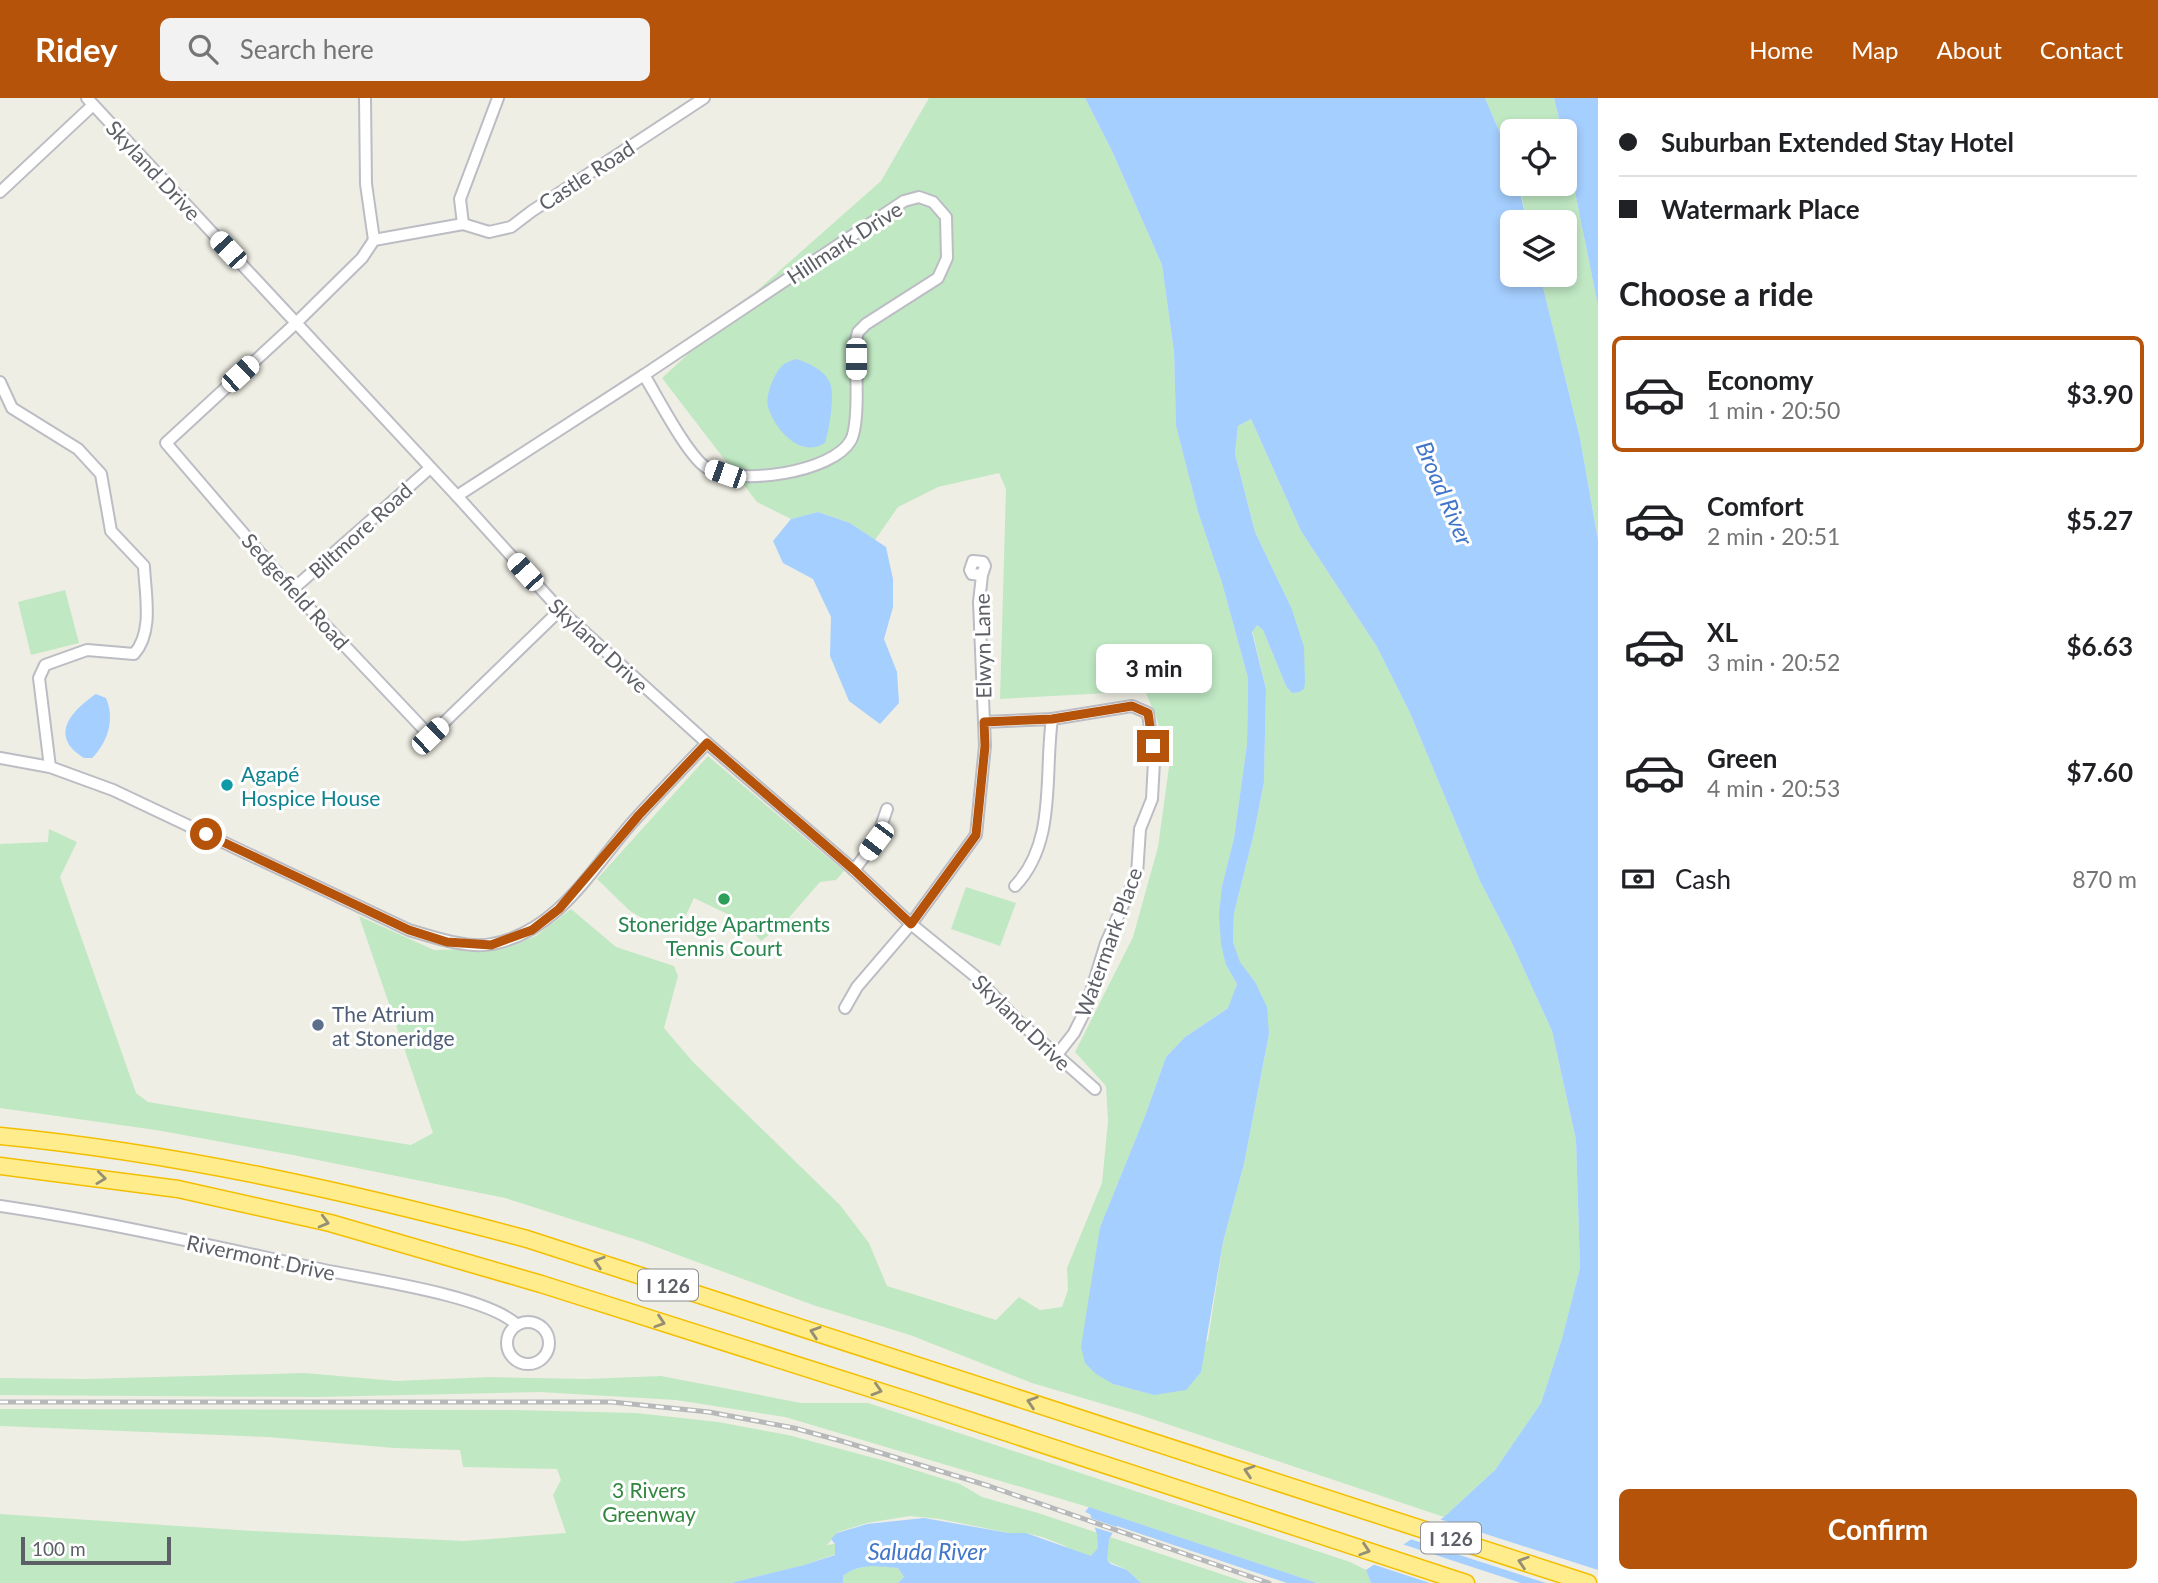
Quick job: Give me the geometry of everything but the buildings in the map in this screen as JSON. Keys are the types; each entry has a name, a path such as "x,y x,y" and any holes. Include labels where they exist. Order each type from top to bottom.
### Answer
{"highway":[{"name":"I 126","path":"3,1136 219,1168 490,1229 1314,1492 1588,1583"},
{"name":"I 126","path":"0,1167 34,1169 178,1189 330,1223 554,1288 1466,1583"}],"street":[{"path":"296,323 362,258 374,240 366,184 365,98"},
{"path":"463,224 460,199 498,98"},
{"name":"Castle Road","path":"374,240 463,224 489,232 511,227 704,98"},
{"path":"0,192 90,102"},
{"name":"Skyland Drive","path":"90,102 560,610 707,743 854,870 911,924 975,976 1017,1020 1095,1089"},
{"name":"Hillmark Drive","path":"457,496 904,201 919,197 933,202 946,217 947,258 938,278 866,324 858,332 855,344 852,439 842,451 828,460 789,472 753,478 706,468 692,452 644,375"},
{"name":"Sedgefield Road","path":"296,323 166,443 292,590 430,736 560,610"},
{"path":"0,382 12,408 78,449 101,474 111,531 144,566 147,623 143,645 134,654 87,650 45,665 39,678 50,767"},
{"name":"Biltmore Road","path":"292,590 429,469"},
{"name":"Elwyn Lane","path":"845,1008 858,987 911,924 976,835 985,746 979,602 982,575"},
{"name":"Watermark Place","path":"984,722 1052,719 1132,706 1148,713 1154,761 1152,799 1140,829 1137,874 1106,943 1086,1011 1074,1033 1056,1056"},
{"path":"1015,886 1028,873 1042,839 1052,719"},
{"path":"0,758 50,767 113,790 409,930 447,942 491,945 532,930 559,909 636,818 707,743"},
{"path":"854,870 876,841 887,809"},
{"name":"Rivermont Drive","path":"0,1206 72,1217 411,1288 493,1309 517,1325 531,1322 544,1329 549,1342 545,1356 540,1361 526,1365 519,1363 509,1353 508,1335 517,1325"}],"green space":[{"path":"929,98 1085,98 1112,151 1162,265 1174,352 1176,426 1198,512 1222,583 1248,678 1247,744 1234,838 1222,886 1226,965 1237,984 1229,1007 1185,1037 1166,1057 1100,1227 1093,1277 1113,1384 1154,1395 1208,1340 1223,1242 1244,1164 1269,1034 1255,982 1240,963 1233,942 1234,913 1264,782 1266,689 1252,629 1257,625 1263,630 1286,686 1291,607 1255,532 1235,454 1238,426 1251,419 1301,531 1377,647 1410,713 1480,881 1552,1031 1576,1140 1580,1268 1562,1340 1541,1403 1495,1470 1444,1517 1137,1414 1032,1383 910,1335 813,1305 643,1242 505,1198 156,1130 0,1108 0,844 48,842 49,829 77,842 60,877 136,1093 148,1102 411,1145 433,1133 359,916 434,950 502,948 536,936 571,909 616,947 674,966 678,976 664,1028 693,1062 840,1205 869,1243 887,1286 996,1320 1019,1297 1040,1310 1062,1307 1068,1290 1067,1268 1102,1183 1108,1121 1106,1086 1075,1052 1133,937 1158,847 1169,767 1156,716 1145,691 1000,699 1006,489 999,473 938,487 898,507 875,540 850,523 818,512 791,519 757,502 662,378 881,181"},
{"path":"1485,98 1554,98 1559,119 1500,119 1500,133"},
{"path":"1522,196 1576,196 1598,306 1598,540 1580,438 1543,287 1577,287 1577,210 1524,210"},
{"path":"65,590 79,643 31,655 18,602"},
{"path":"708,756 844,871 836,880 820,882 786,921 761,941 744,922 694,898 679,930 651,923 630,911 597,879"},
{"path":"966,887 1016,903 1000,946 951,929"},
{"path":"305,1373 396,1381 489,1377 585,1379 661,1376 801,1403 868,1403 1350,1562 1366,1570 1371,1583 1317,1583 1088,1507 785,1417 676,1400 540,1392 314,1397 0,1395 0,1378 85,1379"},
{"name":"3 Rivers Greenway","path":"0,1409 512,1410 636,1413 718,1422 788,1435 889,1462 960,1484 982,1497 1248,1583 1141,1583 1127,1570 1108,1561 1075,1552 1042,1537 910,1516 867,1523 838,1532 827,1545 835,1544 836,1554 731,1583 0,1583 0,1514 253,1531 464,1541 566,1533 553,1495 561,1480 557,1469 463,1467 460,1450 394,1448 268,1437 0,1426"},
{"path":"877,1565 898,1568 904,1577 898,1583 843,1583 843,1576 850,1571"}],"water":[{"name":"Broad River","path":"1085,98 1485,98 1500,133 1500,196 1521,196 1524,210 1500,210 1500,287 1543,287 1580,438 1598,540 1598,1583 1371,1583 1366,1570 1444,1517 1495,1470 1541,1403 1562,1339 1580,1268 1576,1140 1552,1031 1480,881 1410,713 1377,647 1301,531 1251,419 1238,426 1235,454 1255,532 1291,607 1304,647 1304,689 1292,693 1286,686 1263,630 1257,625 1252,632 1266,689 1264,782 1234,913 1233,942 1240,962 1255,982 1267,1007 1269,1034 1244,1164 1223,1242 1201,1372 1186,1390 1154,1395 1113,1384 1096,1374 1085,1363 1081,1347 1100,1227 1166,1057 1185,1037 1228,1008 1237,984 1226,965 1219,914 1222,886 1234,838 1247,744 1248,678 1222,583 1198,512 1176,426 1174,352 1162,265 1112,151"},
{"path":"1554,98 1598,98 1598,306 1576,196 1577,119 1559,119"},
{"path":"797,359 820,370 831,387 827,437 825,443 816,447 798,445 790,440 776,425 768,407 769,389 775,376 782,366"},
{"path":"818,512 850,523 886,547 893,579 893,607 884,639 897,672 899,703 880,724 849,701 830,656 831,617 813,579 783,563 773,541 791,519"},
{"path":"96,694 106,698 110,722 106,738 98,752 92,758 84,758 73,750 65,733 72,716"},
{"name":"Saluda River","path":"1089,1507 1317,1583 1287,1583 1117,1526 1109,1539 1107,1560 1127,1570 1141,1583 898,1583 904,1577 898,1568 877,1566 862,1567 849,1572 843,1576 843,1583 731,1583 835,1555 835,1544 831,1539 837,1533 867,1524 924,1518 1009,1533 1026,1533 1091,1556 1098,1548 1097,1534 1090,1514 1085,1512"}],"pier":[{"path":"1087,1517 1283,1583 1276,1583 1118,1530 1116,1534 1090,1526"},
{"path":"1436,1518 1598,1570 1598,1583 1546,1583 1407,1538"},
{"path":"1399,1543 1521,1583 1430,1583 1369,1563"}],"railway":[{"path":"0,1402 612,1402 709,1412 794,1428 845,1442 989,1486 1269,1583"}],"place":[{"name":"Agapé Hospice House","path":"227,785"},
{"name":"Stoneridge Apartments Tennis Court","path":"724,899"},
{"name":"The Atrium at Stoneridge","path":"318,1025"}],"route":[{"path":"206,834 409,930 447,942 491,945 532,930 559,909 639,815 707,743 854,870 911,924 976,835 985,746 984,722 1052,719 1132,706 1148,713 1153,746"}]}
